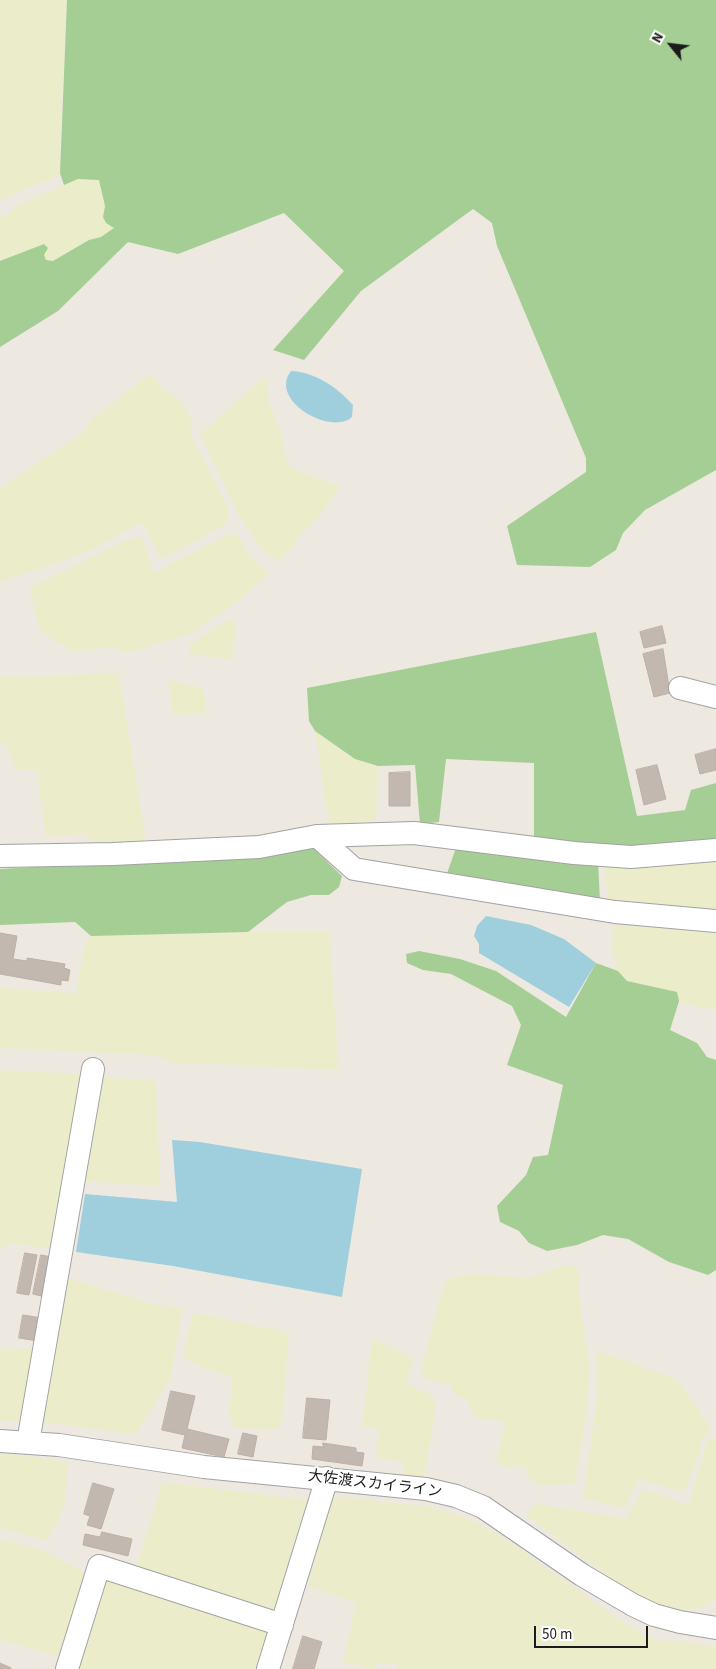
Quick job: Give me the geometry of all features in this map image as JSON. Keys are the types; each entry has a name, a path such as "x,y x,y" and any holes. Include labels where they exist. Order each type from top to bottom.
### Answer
{"street":[{"path":"680,688 716,697"},
{"path":"0,856 113,854 259,847 317,836 414,833 574,853 631,857 716,850"},
{"path":"317,836 354,869 615,912 716,921"},
{"path":"28,1442 93,1069"},
{"name":"大佐渡スカイライン","path":"0,1440 28,1442 204,1466 426,1489 456,1496 483,1507 582,1575 633,1606 671,1620 716,1628"},
{"path":"268,1669 327,1478"},
{"path":"67,1669 99,1566 282,1625"}],"green space":[{"path":"0,0 67,0 67,16 60,132 60,173 53,179 38,183 0,201"},
{"path":"67,0 716,0 716,470 645,510 623,533 616,550 590,567 517,565 507,526 586,472 586,458 497,246 492,223 473,209 361,291 304,360 273,350 344,271 284,213 178,254 128,242 58,311 0,347 0,261 44,244 48,248 44,255 46,260 53,261 89,240 101,237 114,228 106,223 103,217 105,206 99,180 78,179 64,185 60,173"},
{"path":"93,178 100,180 105,206 103,217 106,223 114,228 112,230 101,237 89,240 53,261 46,260 44,255 0,261 0,215 7,216 20,203 24,203 78,179"},
{"path":"150,374 161,386 182,402 192,423 190,433 229,510 226,524 166,558 159,556 143,522 87,552 0,582 0,488 87,430 90,420"},
{"path":"262,379 267,380 269,401 283,439 285,459 293,469 340,487 320,515 299,536 295,545 276,562 259,545 238,514 200,434"},
{"path":"237,533 255,563 269,573 238,601 191,634 160,642 134,652 119,652 115,647 71,651 40,631 29,588 128,539 139,537 143,540 154,573 222,537"},
{"path":"230,619 236,622 232,660 189,654 189,648 192,643"},
{"path":"596,632 637,816 685,810 691,790 716,783 716,842 629,850 534,838 534,763 446,759 439,822 420,824 415,765 378,766 355,759 315,731 309,721 307,688"},
{"path":"119,673 146,842 95,843 85,834 46,837 37,771 15,770 6,745 0,742 0,678 4,676 29,677"},
{"path":"168,680 203,688 207,713 173,715"},
{"path":"315,731 355,759 378,766 376,821 329,824"},
{"path":"457,845 598,860 600,902 445,879"},
{"path":"296,847 314,849 342,876 339,887 329,895 311,895 287,902 248,932 91,936 75,922 0,925 0,869 221,856"},
{"path":"716,858 716,911 608,902 604,866"},
{"path":"614,925 716,931 716,1009 697,1007 679,1001 677,992 627,981 618,971 612,950"},
{"path":"191,932 329,932 339,1070 168,1062 155,1055 0,1048 0,988 76,993 84,947 91,936"},
{"path":"419,951 460,959 496,971 566,1017 596,963 618,971 627,981 677,992 679,1001 670,1030 697,1043 707,1057 716,1060 716,1270 708,1275 669,1262 628,1239 603,1235 577,1245 547,1251 529,1243 519,1231 500,1222 497,1206 526,1175 533,1157 548,1155 563,1085 507,1065 521,1025 512,1006 451,974 423,970 407,963 406,954"},
{"path":"0,1070 85,1074 53,1249 10,1243 0,1248"},
{"path":"99,1076 156,1081 160,1186 81,1181"},
{"path":"565,1266 573,1266 579,1272 578,1288 589,1361 588,1399 575,1484 539,1485 530,1479 526,1469 522,1466 507,1467 496,1463 505,1422 474,1417 466,1398 455,1396 451,1385 427,1380 421,1375 421,1369 444,1284 450,1278 476,1274 527,1278"},
{"path":"68,1278 150,1303 183,1308 170,1380 139,1430 132,1434 43,1422"},
{"path":"193,1313 283,1331 289,1336 281,1425 277,1430 234,1428 229,1413 233,1376 205,1369 183,1357"},
{"path":"372,1340 379,1341 412,1357 414,1360 408,1375 408,1385 429,1393 434,1398 435,1414 424,1477 405,1476 403,1462 376,1457 379,1429 362,1427"},
{"path":"38,1348 24,1422 0,1420 0,1350"},
{"path":"601,1352 677,1379 703,1416 711,1430 701,1441 699,1455 684,1492 638,1479 625,1508 583,1499 598,1389 596,1354"},
{"path":"716,1438 716,1599 700,1608 684,1611 656,1604 619,1584 528,1517 529,1509 536,1504 625,1519 643,1489 689,1505 707,1440"},
{"path":"0,1453 68,1462 65,1500 58,1522 47,1541 0,1528"},
{"path":"162,1482 307,1500 273,1614 136,1569"},
{"path":"332,1496 432,1507 467,1518 501,1536 623,1622 650,1638 666,1642 689,1642 716,1646 716,1669 397,1669 397,1665 379,1662 375,1669 368,1669 343,1663 356,1602 307,1586"},
{"path":"0,1540 15,1542 45,1551 89,1574 62,1657 0,1640"},
{"path":"104,1575 273,1628 260,1669 75,1669"}],"water":[{"path":"291,371 317,377 340,392 353,405 352,417 343,422 331,422 318,419 305,412 295,404 288,394 286,382"},
{"path":"486,916 531,925 564,939 596,963 569,1007 479,953 479,944 474,936 477,926"},
{"path":"172,1140 200,1142 362,1169 342,1297 173,1266 76,1252 85,1194 177,1202"}],"building":[{"path":"662,626 666,643 644,648 640,632"},
{"path":"663,649 670,693 654,697 643,654"},
{"path":"716,749 716,770 700,774 695,755"},
{"path":"657,765 666,799 644,805 636,770"},
{"path":"410,772 410,806 389,806 389,773"},
{"path":"0,933 17,936 13,959 27,961 27,958 65,964 64,968 70,970 68,981 61,980 61,985 0,974"},
{"path":"25,1253 37,1255 29,1295 17,1293"},
{"path":"41,1255 52,1257 45,1297 33,1294"},
{"path":"23,1315 42,1318 38,1341 19,1338"},
{"path":"171,1391 195,1396 187,1429 229,1439 224,1457 182,1448 185,1435 162,1430"},
{"path":"307,1398 330,1400 326,1440 303,1438"},
{"path":"243,1433 257,1436 253,1457 238,1454"},
{"path":"323,1443 356,1448 356,1452 364,1453 362,1466 312,1459 313,1446 323,1447"},
{"path":"93,1483 114,1489 101,1529 87,1525 90,1516 84,1514"},
{"path":"102,1532 132,1539 128,1556 83,1545 85,1534 100,1537"},
{"path":"303,1636 322,1642 314,1669 293,1669"},
{"path":"0,1663 11,1668 11,1669 0,1669"}]}
